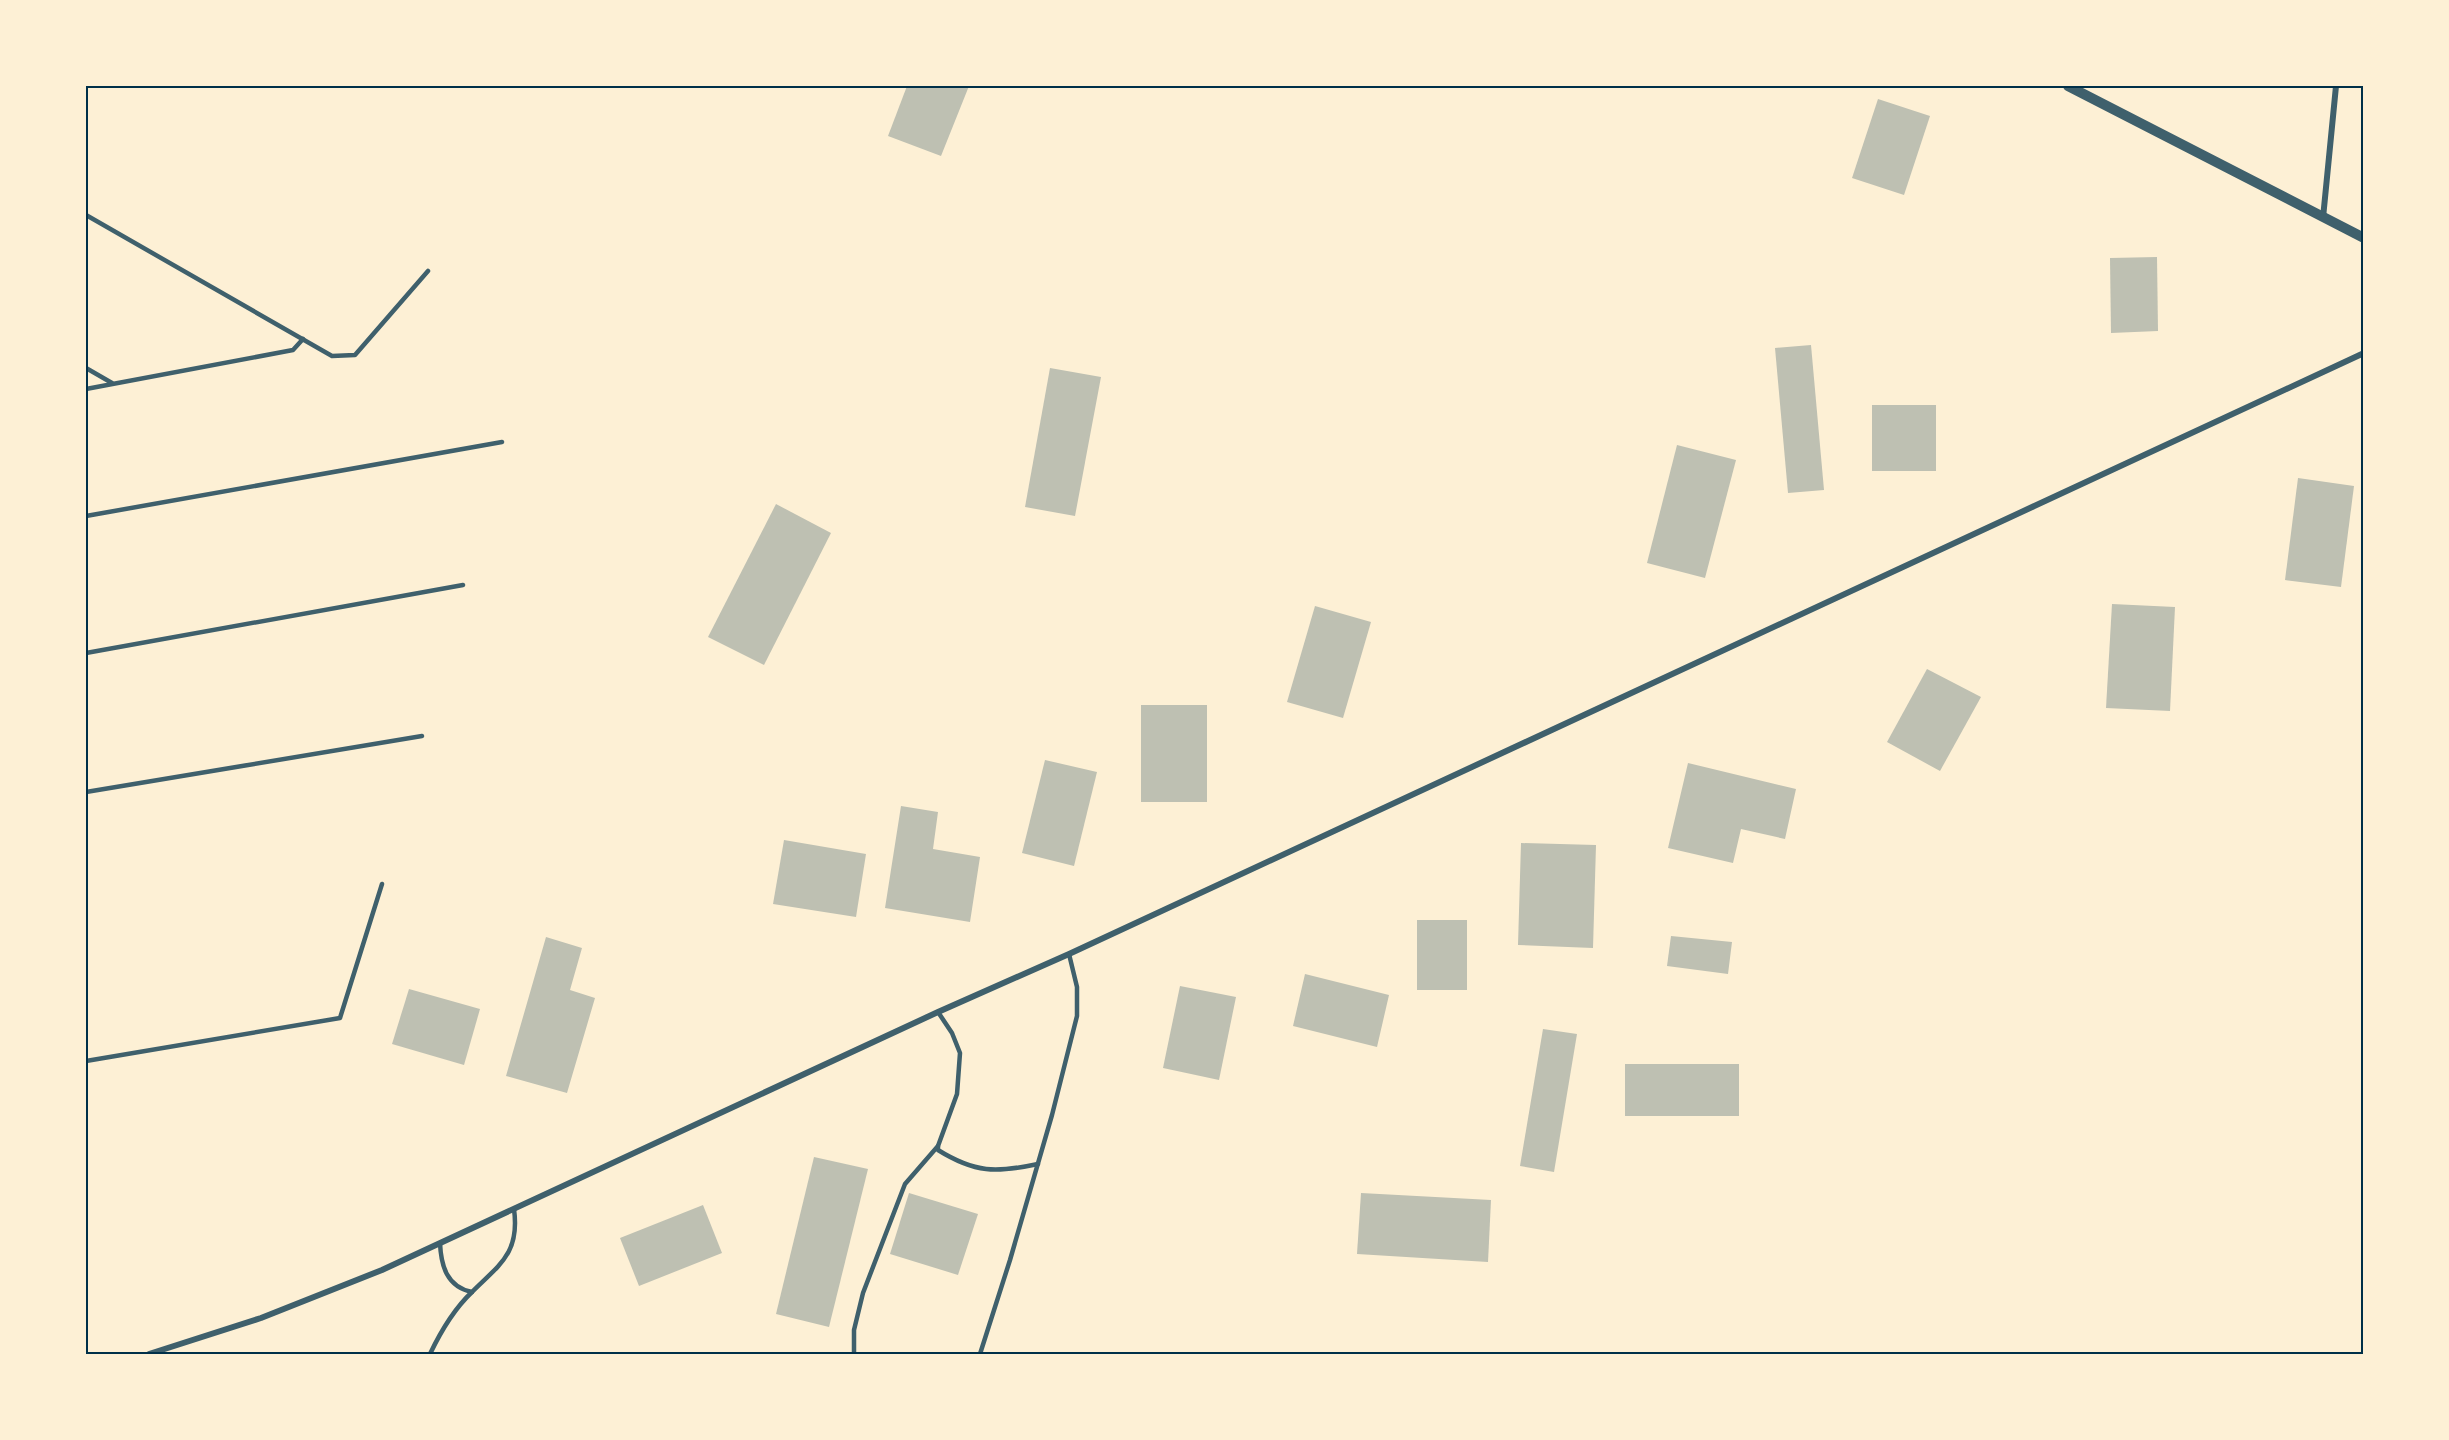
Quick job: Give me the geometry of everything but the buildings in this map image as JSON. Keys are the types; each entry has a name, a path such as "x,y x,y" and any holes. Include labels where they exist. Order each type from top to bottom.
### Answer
{"street":[{"path":"2068,86 2364,238"},
{"path":"2323,218 2336,86"},
{"path":"149,1354 261,1318 382,1270 2364,353"}],"lane":[{"path":"86,215 332,356 355,355 428,271"},
{"path":"86,389 293,350 303,339"},
{"path":"86,368 112,384"},
{"path":"86,516 502,442"},
{"path":"86,653 463,585"},
{"path":"86,792 422,736"},
{"path":"86,1061 340,1018 382,884"},
{"path":"980,1354 1038,1164 1077,1016 1077,987 1069,954"},
{"path":"854,1354 854,1330 863,1293 905,1184 938,1146 957,1094 960,1053 952,1033 938,1012"},
{"path":"938,1146 938,1150 961,1164 987,1169 1007,1171 1038,1164"},
{"path":"430,1354 450,1318 505,1258 514,1241 516,1228 514,1209"},
{"path":"440,1243 441,1258 454,1286 472,1292"}]}
